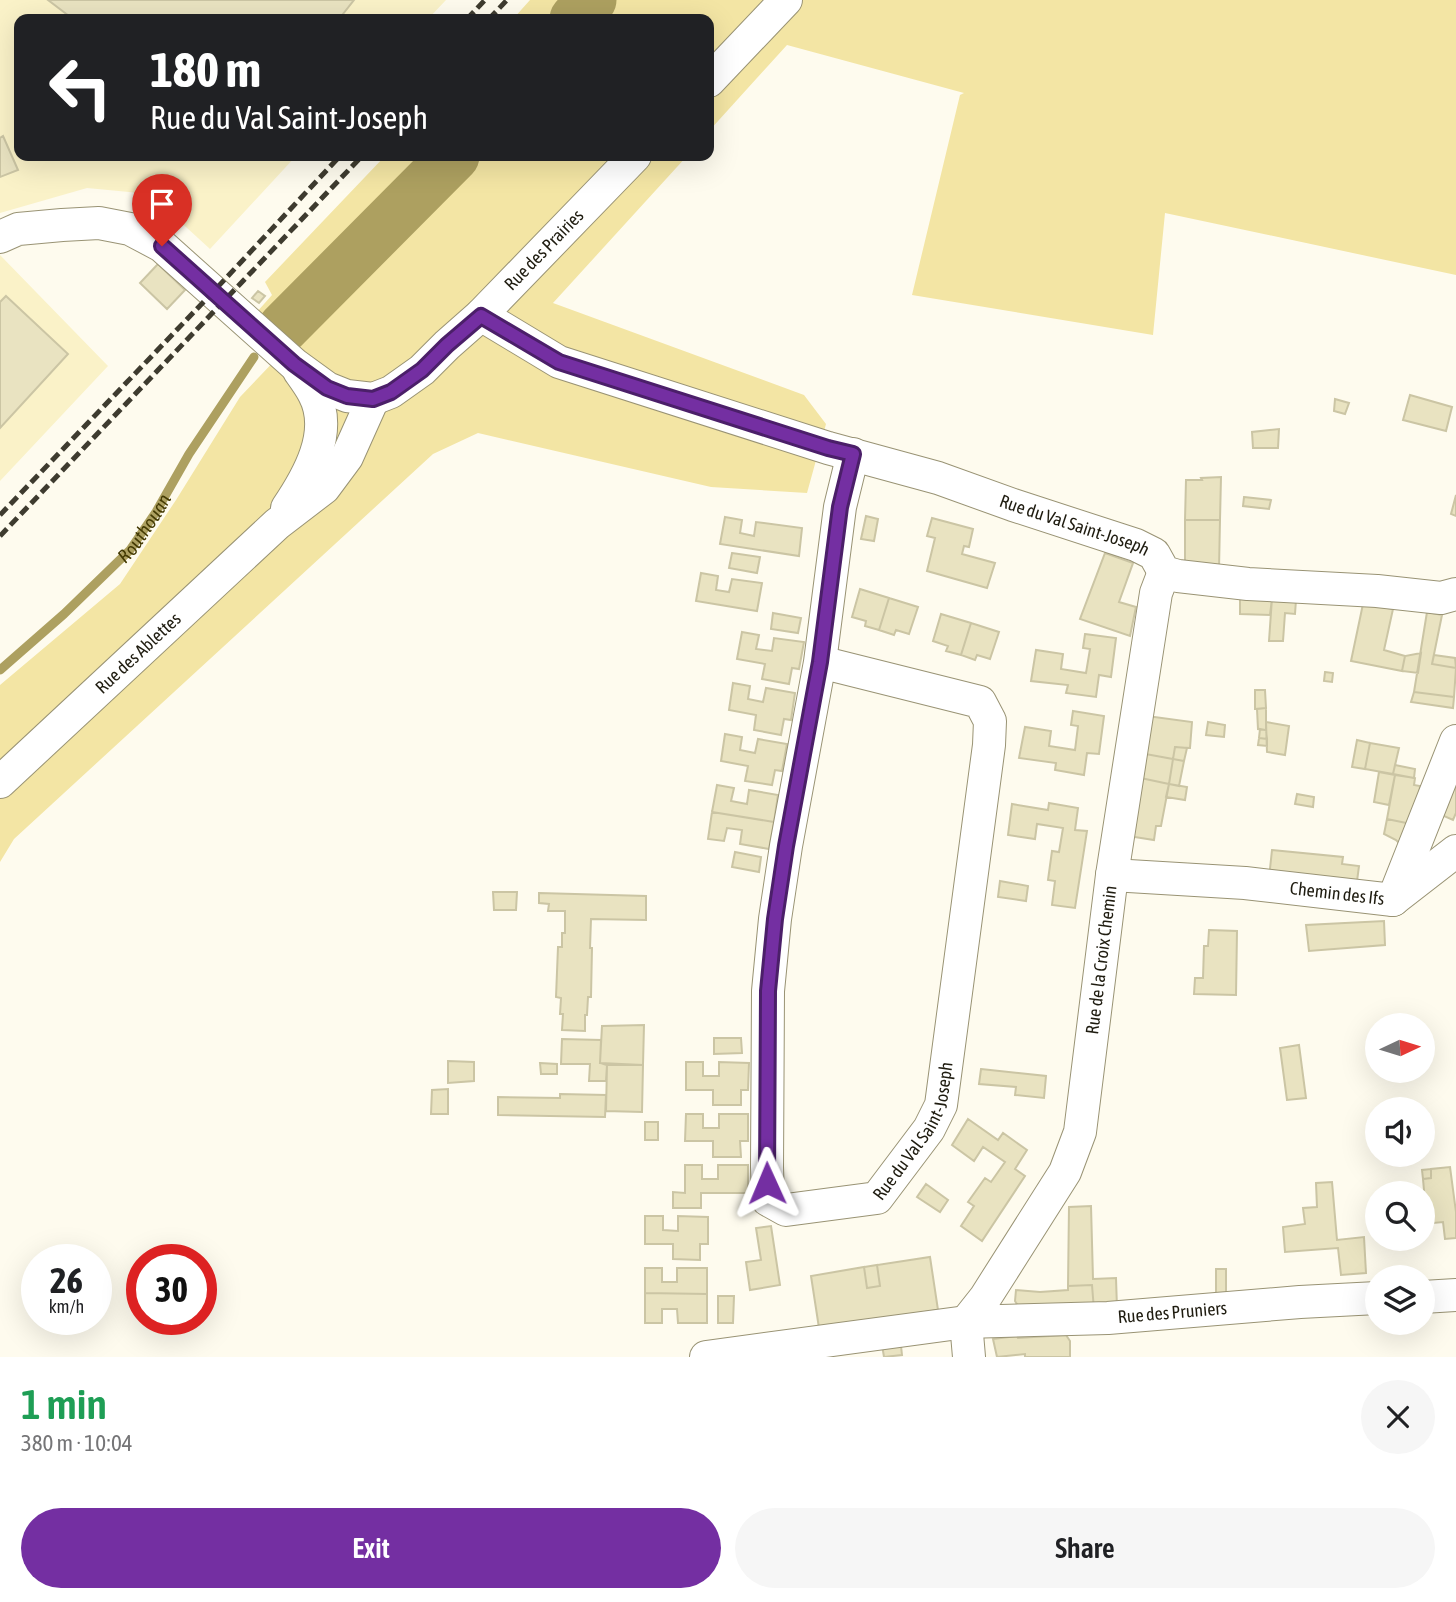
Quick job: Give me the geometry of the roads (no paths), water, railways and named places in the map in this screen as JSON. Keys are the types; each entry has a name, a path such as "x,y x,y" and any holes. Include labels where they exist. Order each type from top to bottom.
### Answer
{"street":[{"path":"714,76 786,0"},
{"name":"Rue des Prairies","path":"373,399 407,382 481,316 630,161"},
{"path":"0,237 18,229 62,225 99,223 130,229 162,246 294,364 327,388 347,396 373,399"},
{"name":"Rue du Val Saint-Joseph","path":"481,316 559,362 828,448 938,478 1136,545 1154,554 1164,572 1178,576 1248,584 1377,591 1441,598 1456,594"},
{"name":"Rue des Ablettes","path":"277,524 310,469 319,446 322,422 316,396 294,364"},
{"name":"Rue des Ablettes","path":"0,782 277,524 324,488 347,457 373,399"},
{"name":"Rue du Val Saint-Joseph","path":"820,662 980,702 990,721 989,745 941,1105 929,1129 877,1198 786,1210 768,1200 768,991 782,870 820,662 840,507 853,454"},
{"name":"Rue de la Croix Chemin","path":"966,1322 985,1298 1065,1172 1080,1132 1112,875 1156,593 1164,572"},
{"name":"Chemin des Ifs","path":"1112,875 1245,883 1393,900 1456,741"},
{"path":"1393,900 1456,851"},
{"path":"1435,1296 1456,1295"},
{"name":"Rue des Pruniers","path":"706,1357 966,1322 1108,1318 1365,1299"},
{"path":"966,1322 969,1357"}],"waterway":[{"name":"Routhouan","path":"579,14 591,0"},
{"name":"Routhouan","path":"283,328 449,161"},
{"name":"Routhouan","path":"0,670 64,614 130,550 156,512 189,454 254,357"}],"railway":[{"path":"472,14 485,0"},
{"path":"494,14 507,0"},
{"path":"0,515 335,161"},
{"path":"0,536 357,161"}]}
